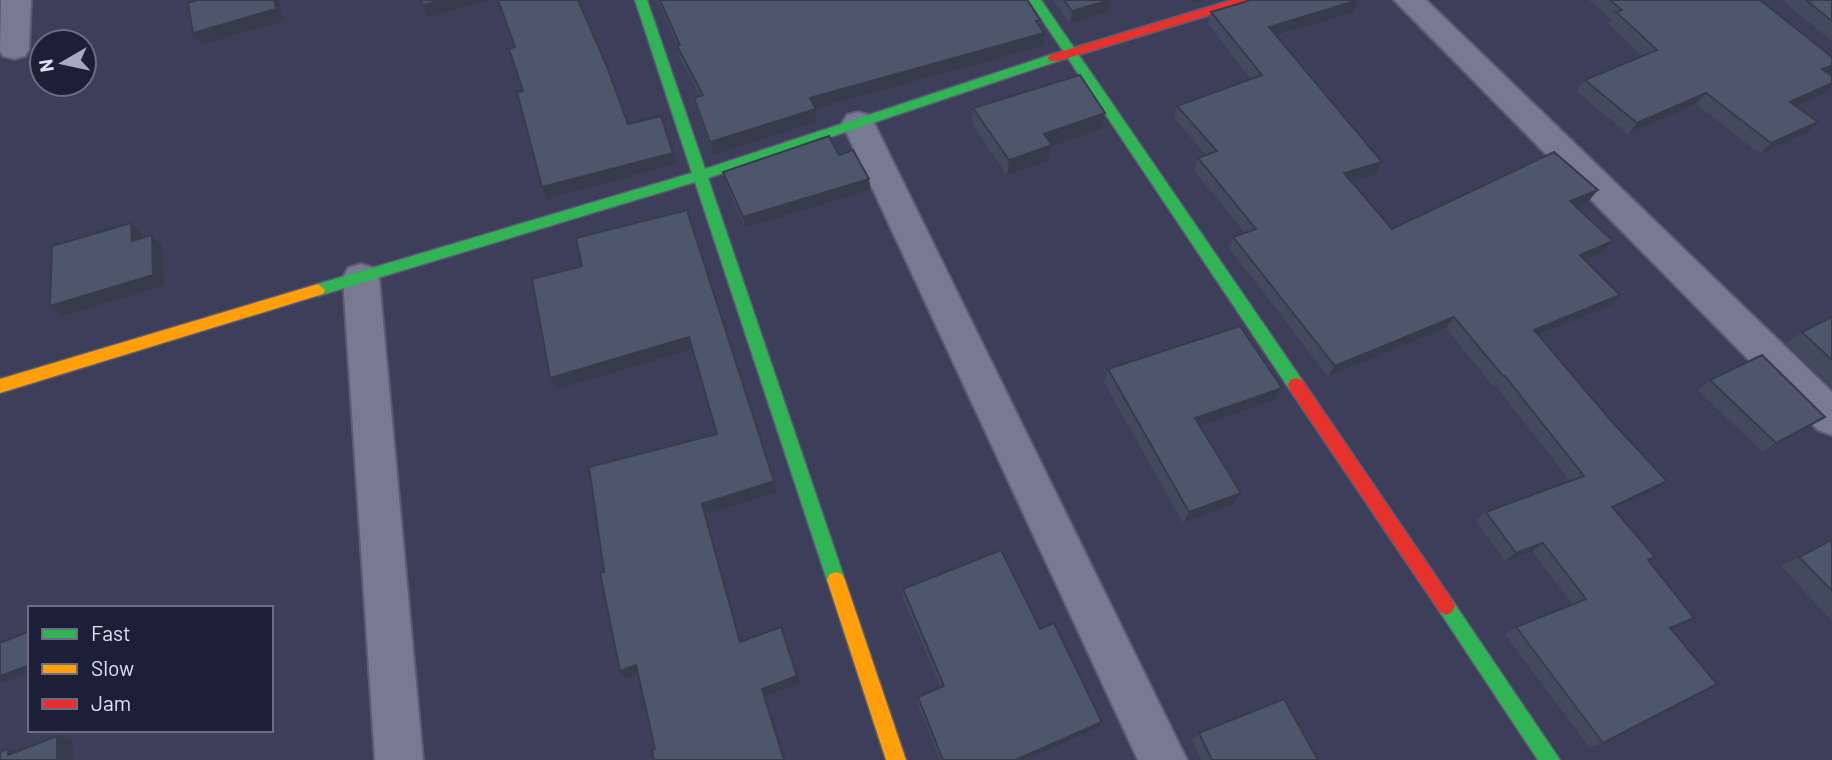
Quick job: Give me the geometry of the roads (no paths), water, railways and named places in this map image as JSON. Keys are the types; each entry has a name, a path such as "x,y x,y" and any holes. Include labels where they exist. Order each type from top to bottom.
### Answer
{"street":[{"path":"14,49 16,0"},
{"path":"641,0 896,760"},
{"path":"1035,0 1550,760"},
{"path":"0,386 701,174 1070,53 1245,0"},
{"path":"1409,0 1832,418"},
{"path":"858,123 1163,760"},
{"path":"360,278 399,760"}]}
